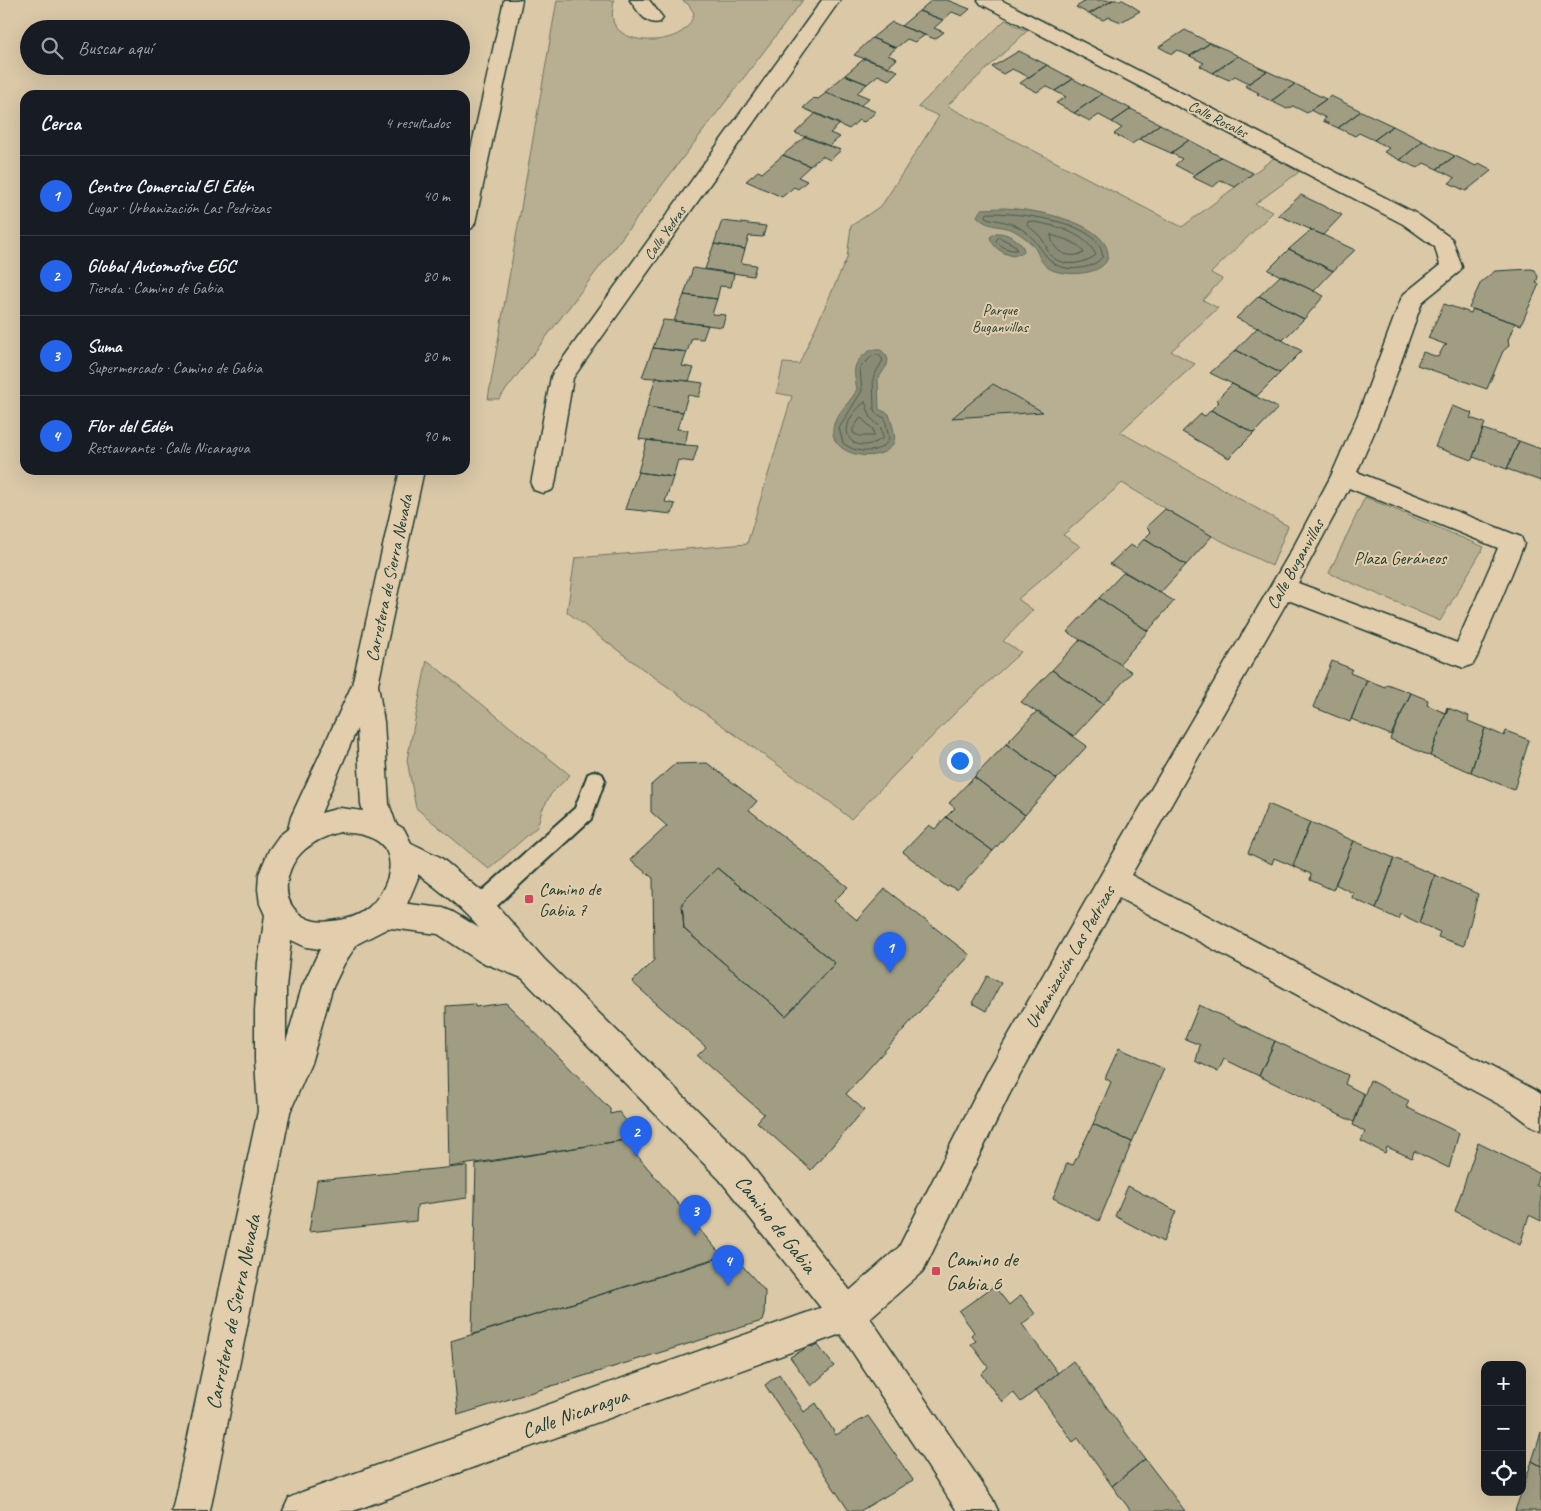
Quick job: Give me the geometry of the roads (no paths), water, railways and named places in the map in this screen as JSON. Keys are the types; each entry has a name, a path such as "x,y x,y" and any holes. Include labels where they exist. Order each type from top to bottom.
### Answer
{"street":[{"path":"470,199 512,0"},
{"path":"639,0 654,18"},
{"name":"Calle Yedras","path":"543,484 562,377 831,0"},
{"name":"Calle Rosales","path":"987,0 1410,218 1445,244"},
{"name":"Calle Buganvillas","path":"1113,880 1283,588 1343,476 1371,412 1412,299 1451,267 1445,244"},
{"name":"Carretera de Sierra Nevada","path":"300,836 313,800 347,721 365,686 411,475"},
{"path":"1283,588 1464,657 1512,544 1343,476"},
{"name":"Carretera de Sierra Nevada","path":"365,686 370,722 375,804 382,828"},
{"path":"340,820 367,822 382,828 395,839 403,852 405,872 401,889 394,903 383,914 369,925 347,934 323,936 311,934 294,927 280,915 275,906 272,886 273,875 283,854 300,836 312,828 340,820"},
{"name":"Camino de Gabia","path":"403,852 430,866 480,907 533,969 732,1168 848,1315 979,1511"},
{"name":"Urbanización Las Pedrizas","path":"848,1315 911,1259 999,1082 1113,880 1524,1101 1541,1114"},
{"name":"Camino de Gabia","path":"383,914 443,921 490,951 533,969"},
{"name":"Carretera de Sierra Nevada","path":"274,1112 270,1062 274,945 280,915"},
{"name":"Carretera de Sierra Nevada","path":"191,1511 274,1112 295,1063 317,987 333,954 347,934"},
{"name":"Calle Nicaragua","path":"302,1511 848,1315"}],"lane":[{"path":"480,907 584,813 595,780"}],"water":[{"path":"981,209 1028,210 1079,224 1093,232 1103,242 1108,253 1107,261 1102,266 1085,273 1065,273 1050,269 1043,263 1033,246 1023,236 1008,228 986,223 977,216"},
{"path":"996,233 1014,238 1021,244 1024,252 1014,256 999,250 993,244 990,237"},
{"path":"871,350 881,350 888,360 878,379 879,409 889,414 894,431 894,441 889,449 880,454 869,456 847,451 838,445 833,436 836,419 857,389 855,366 860,358"}],"place":[{"name":"Camino de Gabia 7","path":"529,899"},
{"name":"Centro Comercial El Edén","path":"890,973"},
{"name":"Global Automotive EGC","path":"636,1157"},
{"name":"Suma","path":"695,1236"},
{"name":"Camino de Gabia 6","path":"936,1271"},
{"name":"Flor del Edén","path":"728,1286"}],"park label":[{"name":"Parque Buganvillas","path":"1000,318"},
{"name":"Plaza Geráneos","path":"1400,558"}]}
